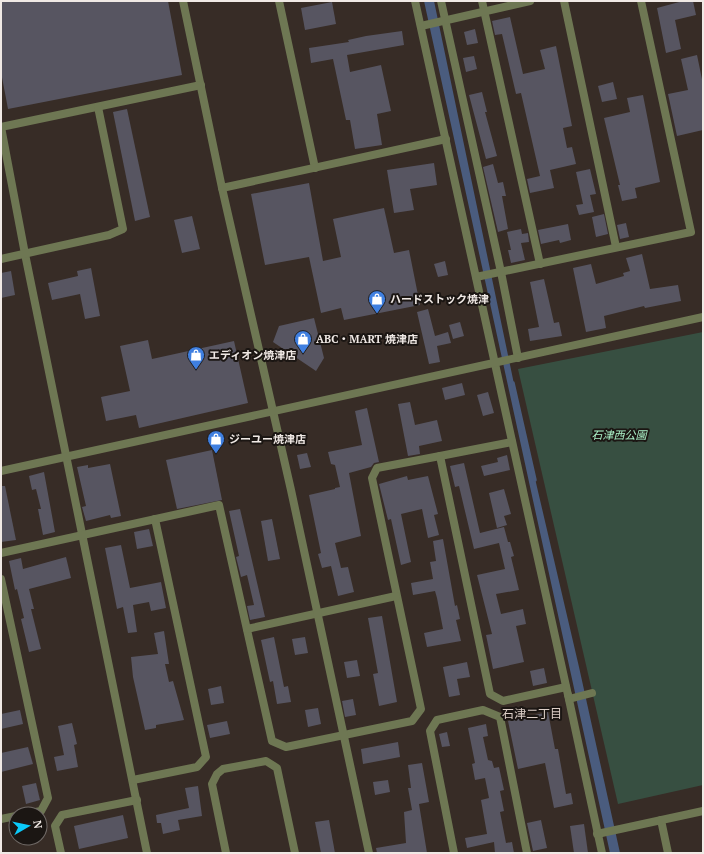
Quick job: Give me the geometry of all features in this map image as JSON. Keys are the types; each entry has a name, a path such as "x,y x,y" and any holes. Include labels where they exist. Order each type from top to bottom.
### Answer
{"street":[{"path":"183,1 222,188 273,411 369,853"},
{"path":"279,1 315,168"},
{"path":"415,1 424,25 446,139 479,277 495,364 600,833 602,853"},
{"path":"441,1 501,272 518,358"},
{"path":"482,1 540,264"},
{"path":"424,25 530,1"},
{"path":"564,1 616,247"},
{"path":"479,277 691,232 640,1"},
{"path":"148,853 25,254 1,127 201,85"},
{"path":"1,259 109,235 123,229 98,107"},
{"path":"222,188 446,139"},
{"path":"1,471 495,364 703,317"},
{"path":"1,554 219,505 272,742 286,747 412,721 421,709 372,478 377,468 512,442"},
{"path":"440,456 490,694 503,701 592,693"},
{"path":"133,780 197,767 206,757 155,519"},
{"path":"1,579 48,798 44,806"},
{"path":"247,629 396,596"},
{"path":"454,853 430,730 437,720 483,710 500,717 527,853"},
{"path":"226,853 212,784 217,774 223,770 266,761 277,768 295,853"},
{"path":"61,853 55,826 62,815 137,800"},
{"path":"600,833 703,811"},
{"path":"661,820 668,853"}],"green space":[{"name":"石津西公園","path":"703,332 703,785 618,804 518,369"}],"water":[{"path":"424,1 434,1 523,427 579,667 620,853 610,853"}],"building":[{"path":"1,1 168,1 182,75 8,109 1,72"},
{"path":"683,1 693,1 696,15 675,20 681,49 666,53 657,8"},
{"path":"332,2 336,24 305,30 301,8"},
{"path":"510,17 523,74 545,69 540,50 556,46 572,126 563,128 567,148 572,147 576,164 550,170 554,188 530,193 527,179 540,176 521,93 516,94 502,34 495,35 492,21"},
{"path":"475,29 478,43 467,45 464,32"},
{"path":"402,31 404,45 347,55 350,72 381,65 391,111 377,114 382,145 355,149 350,120 346,120 333,59 311,63 309,48 349,42 348,40 366,36"},
{"path":"697,55 703,84 703,130 677,136 668,94 688,90 681,59"},
{"path":"474,56 477,69 466,72 463,58"},
{"path":"613,82 617,99 602,102 598,86"},
{"path":"482,92 487,112 485,112 497,156 486,159 469,95"},
{"path":"643,95 660,182 635,188 637,198 622,201 618,185 620,185 604,118 630,112 627,98"},
{"path":"127,109 150,217 135,221 113,112"},
{"path":"434,163 437,185 410,189 414,210 394,213 387,170"},
{"path":"493,164 498,183 503,182 506,196 502,196 508,229 498,232 483,167"},
{"path":"590,169 596,194 590,195 594,212 579,215 576,205 583,204 576,172"},
{"path":"309,183 323,261 341,257 333,219 384,208 394,253 409,250 420,305 344,320 341,308 321,313 309,257 265,265 251,194"},
{"path":"604,214 608,234 596,237 592,217"},
{"path":"192,216 200,249 182,253 174,220"},
{"path":"626,223 629,237 620,239 617,225"},
{"path":"568,224 571,240 560,243 559,240 541,244 538,230"},
{"path":"521,229 522,234 528,233 529,242 521,243 525,260 511,263 508,250 511,250 507,232"},
{"path":"642,254 650,289 678,285 681,301 645,308 644,306 604,316 606,328 586,332 573,268 591,264 596,284 624,276 623,273 630,271 626,258"},
{"path":"445,261 448,275 438,277 434,264"},
{"path":"91,268 100,316 85,319 80,294 52,300 48,283 78,276 77,271"},
{"path":"11,271 15,295 1,298 1,273"},
{"path":"544,279 554,323 559,322 562,336 530,341 528,329 539,327 530,282"},
{"path":"428,309 435,336 448,332 451,343 437,346 440,362 429,364 417,312"},
{"path":"314,318 324,358 316,371 273,342 279,326"},
{"path":"460,322 464,336 453,339 449,325"},
{"path":"148,340 152,359 234,341 248,403 139,428 136,415 106,421 101,397 130,391 120,346"},
{"path":"462,383 465,395 445,400 442,388"},
{"path":"488,392 494,413 483,416 477,395"},
{"path":"410,402 415,425 437,420 442,441 419,446 420,454 408,456 398,404"},
{"path":"367,408 379,462 374,463 371,467 349,473 361,536 335,543 341,568 348,567 354,592 338,596 331,566 322,568 318,554 321,553 309,495 340,487 335,465 331,464 328,452 362,445 355,411"},
{"path":"212,450 222,500 177,509 166,460"},
{"path":"307,453 311,467 300,469 297,455"},
{"path":"507,455 510,470 484,476 481,466 498,462 497,458"},
{"path":"464,463 480,533 504,527 514,556 511,557 519,590 496,594 501,614 523,609 526,624 516,626 524,662 493,669 486,635 492,634 477,575 505,569 499,543 474,549 459,486 455,487 450,466"},
{"path":"110,464 121,516 111,518 110,515 86,521 82,507 86,506 77,467 88,465 88,468"},
{"path":"44,472 55,532 43,535 38,509 41,509 36,489 32,490 29,476"},
{"path":"407,476 408,480 428,476 438,514 434,515 439,535 428,538 422,509 401,514 411,562 401,565 391,519 388,520 379,484"},
{"path":"1,486 5,486 16,540 1,542"},
{"path":"504,489 511,514 504,516 507,525 497,528 489,493"},
{"path":"240,509 265,617 250,620 247,606 254,605 247,575 241,577 236,557 239,556 229,511"},
{"path":"272,519 280,559 268,561 261,521"},
{"path":"149,529 153,546 137,549 134,532"},
{"path":"443,539 455,606 457,605 460,619 456,620 461,641 427,647 424,633 443,629 437,598 435,591 413,595 411,583 433,579 430,562 436,561 433,541"},
{"path":"121,545 130,588 161,582 166,608 151,611 149,602 133,605 137,632 128,633 123,607 117,609 105,548"},
{"path":"66,557 71,578 29,589 34,609 31,609 41,649 29,652 21,619 24,618 17,589 15,590 9,561 21,558 23,569"},
{"path":"382,616 397,702 379,706 373,674 378,673 368,618"},
{"path":"164,631 169,664 165,664 169,682 173,681 184,720 156,725 156,728 145,730 133,677 131,657 158,654 154,633"},
{"path":"274,637 284,687 288,686 291,702 277,704 273,681 270,682 261,640"},
{"path":"305,637 308,653 295,655 292,639"},
{"path":"357,660 360,676 347,678 344,662"},
{"path":"467,662 470,677 457,679 460,695 449,697 443,667"},
{"path":"544,668 547,683 533,686 530,671"},
{"path":"221,686 224,703 211,705 208,689"},
{"path":"353,699 356,715 345,717 342,701"},
{"path":"318,708 321,724 308,727 305,710"},
{"path":"20,710 23,724 1,729 1,714"},
{"path":"548,712 555,749 558,749 566,794 571,793 573,804 554,808 545,763 518,769 508,721"},
{"path":"227,721 230,734 210,738 207,725"},
{"path":"72,723 77,744 74,745 78,767 57,771 54,757 64,755 58,726"},
{"path":"486,724 488,736 483,737 488,760 492,761 494,768 499,767 504,790 500,791 504,811 500,812 506,843 512,842 514,853 495,853 494,842 467,848 465,838 487,834 481,800 489,798 485,778 475,780 472,764 475,763 468,728"},
{"path":"447,732 450,746 442,747 439,734"},
{"path":"398,742 400,757 363,764 361,749"},
{"path":"28,747 33,764 1,772 1,753"},
{"path":"422,763 429,802 419,804 427,853 377,853 376,848 406,843 404,812 412,810 408,788 411,788 408,765"},
{"path":"388,780 390,792 375,795 373,782"},
{"path":"36,783 40,800 26,804 22,786"},
{"path":"198,786 202,816 178,820 180,830 163,834 161,823 157,823 156,815 189,808 185,788"},
{"path":"123,815 128,838 79,849 74,826"},
{"path":"329,820 335,853 321,853 315,822"},
{"path":"541,820 547,848 533,851 527,823"},
{"path":"584,824 588,853 574,853 570,826"}],"waterway":[{"path":"513,383 535,480"}],"place":[{"name":"ハードストック焼津","path":"377,314"},
{"name":"ABC・MART 焼津店","path":"303,354"},
{"name":"エディオン焼津店","path":"196,370"},
{"name":"ジーユー焼津店","path":"216,454"}],"district":[{"name":"石津二丁目","path":"532,713"}]}
